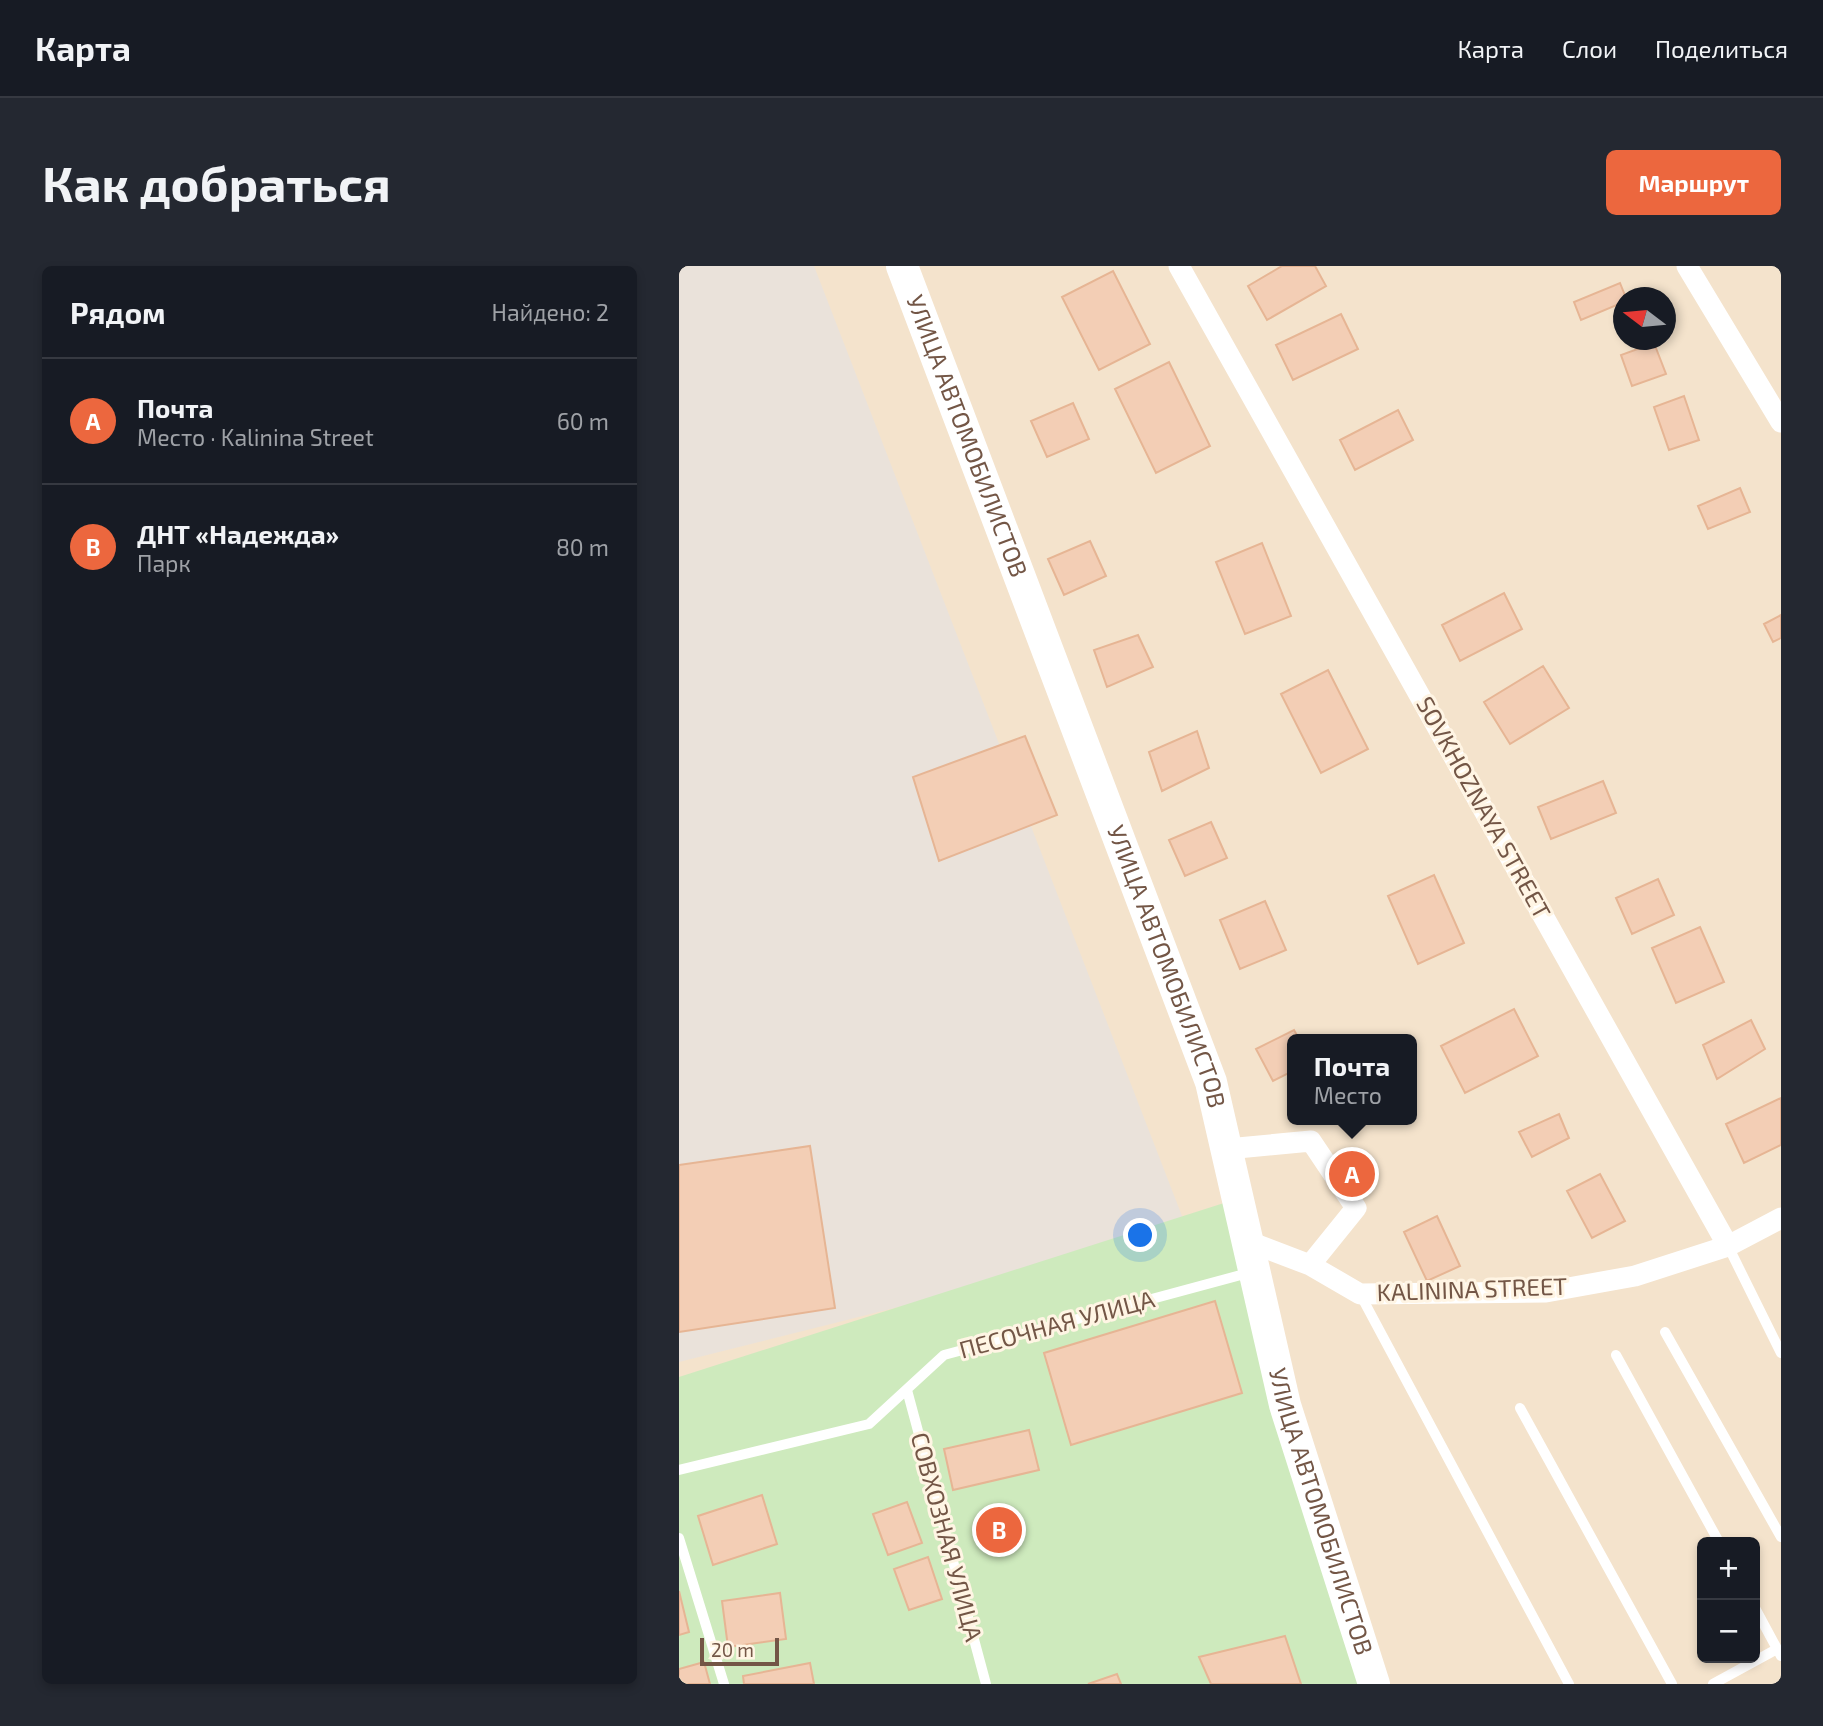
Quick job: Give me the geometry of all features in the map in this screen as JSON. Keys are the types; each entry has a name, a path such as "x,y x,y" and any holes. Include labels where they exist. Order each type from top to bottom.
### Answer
{"street":[{"name":"УЛИЦА АВТОМОБИЛИСТОВ","path":"902,266 1211,1082 1285,1405 1374,1684"},
{"name":"SOVKHOZNAYA STREET","path":"1179,266 1728,1246"},
{"path":"1687,266 1781,422"},
{"path":"1227,1149 1311,1141 1356,1208 1310,1265"},
{"name":"KALININA STREET","path":"1251,1256 1310,1265 1360,1294 1546,1292 1635,1276 1728,1246 1780,1221"}],"lane":[{"name":"SOVKHOZNAYA STREET","path":"1728,1246 1781,1353"},
{"name":"ПЕСОЧНАЯ УЛИЦА","path":"679,1470 869,1424 944,1355 1251,1256"},
{"path":"1360,1294 1569,1684"},
{"path":"1665,1332 1781,1537"},
{"path":"1616,1354 1716,1537"},
{"name":"СОВХОЗНАЯ УЛИЦА","path":"907,1390 986,1684"},
{"path":"1520,1408 1672,1684"},
{"path":"679,1538 724,1684"},
{"path":"1713,1684 1779,1653 1760,1617"}],"shaded area":[{"path":"679,266 1781,266 1781,1684 679,1684"},
{"path":"679,266 814,266 1189,1234 679,1362"}],"green space":[{"path":"1224,1203 1364,1684 679,1684 679,1377"}],"building":[{"path":"1282,266 1315,266 1326,286 1267,320 1248,286"},
{"path":"1113,271 1150,344 1099,370 1062,297"},
{"path":"1620,283 1622,287 1613,287 1613,307 1581,320 1574,302"},
{"path":"1341,314 1358,349 1293,380 1276,345"},
{"path":"1635,350 1657,350 1666,374 1632,386 1621,355"},
{"path":"1169,362 1210,446 1156,473 1115,389"},
{"path":"1684,396 1699,440 1669,450 1654,407"},
{"path":"1073,403 1089,439 1047,457 1031,421"},
{"path":"1398,410 1413,440 1355,470 1340,440"},
{"path":"1740,488 1750,512 1708,529 1698,506"},
{"path":"1090,541 1106,576 1064,595 1048,559"},
{"path":"1262,543 1291,616 1245,634 1216,562"},
{"path":"1504,593 1522,629 1460,661 1442,625"},
{"path":"1781,615 1781,638 1773,642 1764,624"},
{"path":"1138,635 1153,667 1107,687 1094,650"},
{"path":"1543,666 1569,708 1510,744 1484,702"},
{"path":"1328,670 1368,749 1321,773 1281,694"},
{"path":"1197,731 1209,768 1162,791 1149,752"},
{"path":"1025,736 1057,815 939,861 913,777"},
{"path":"1603,781 1616,813 1551,839 1538,807"},
{"path":"1211,822 1227,858 1185,876 1169,840"},
{"path":"1434,875 1464,943 1418,964 1388,896"},
{"path":"1658,879 1674,915 1632,934 1616,898"},
{"path":"1265,901 1286,950 1240,969 1220,920"},
{"path":"1700,927 1724,982 1676,1003 1652,948"},
{"path":"1514,1009 1538,1056 1465,1093 1441,1046"},
{"path":"1751,1020 1765,1049 1717,1079 1703,1045"},
{"path":"1294,1030 1296,1034 1287,1034 1287,1074 1273,1081 1256,1049"},
{"path":"1781,1098 1781,1145 1744,1163 1726,1124"},
{"path":"1559,1114 1569,1138 1532,1157 1519,1132"},
{"path":"810,1146 835,1308 679,1332 679,1165"},
{"path":"1352,1159 1365,1182 1351,1189 1338,1167"},
{"path":"1600,1174 1625,1221 1592,1238 1567,1191"},
{"path":"1437,1216 1460,1266 1427,1281 1404,1232"},
{"path":"1215,1301 1242,1393 1071,1445 1044,1353"},
{"path":"1029,1430 1039,1470 953,1490 944,1449"},
{"path":"762,1495 777,1544 713,1565 698,1516"},
{"path":"907,1502 922,1543 888,1555 873,1514"},
{"path":"928,1557 942,1599 909,1610 894,1569"},
{"path":"679,1591 689,1632 679,1635"},
{"path":"780,1593 786,1639 728,1647 722,1601"},
{"path":"1285,1636 1301,1684 1211,1684 1199,1657"},
{"path":"704,1662 710,1684 679,1684 679,1669"},
{"path":"810,1663 814,1684 744,1684 743,1676"},
{"path":"1117,1674 1121,1684 1088,1684"}],"place":[{"name":"Почта","path":"1352,1174"},
{"name":"ДНТ «Надежда»","path":"999,1530"}]}
